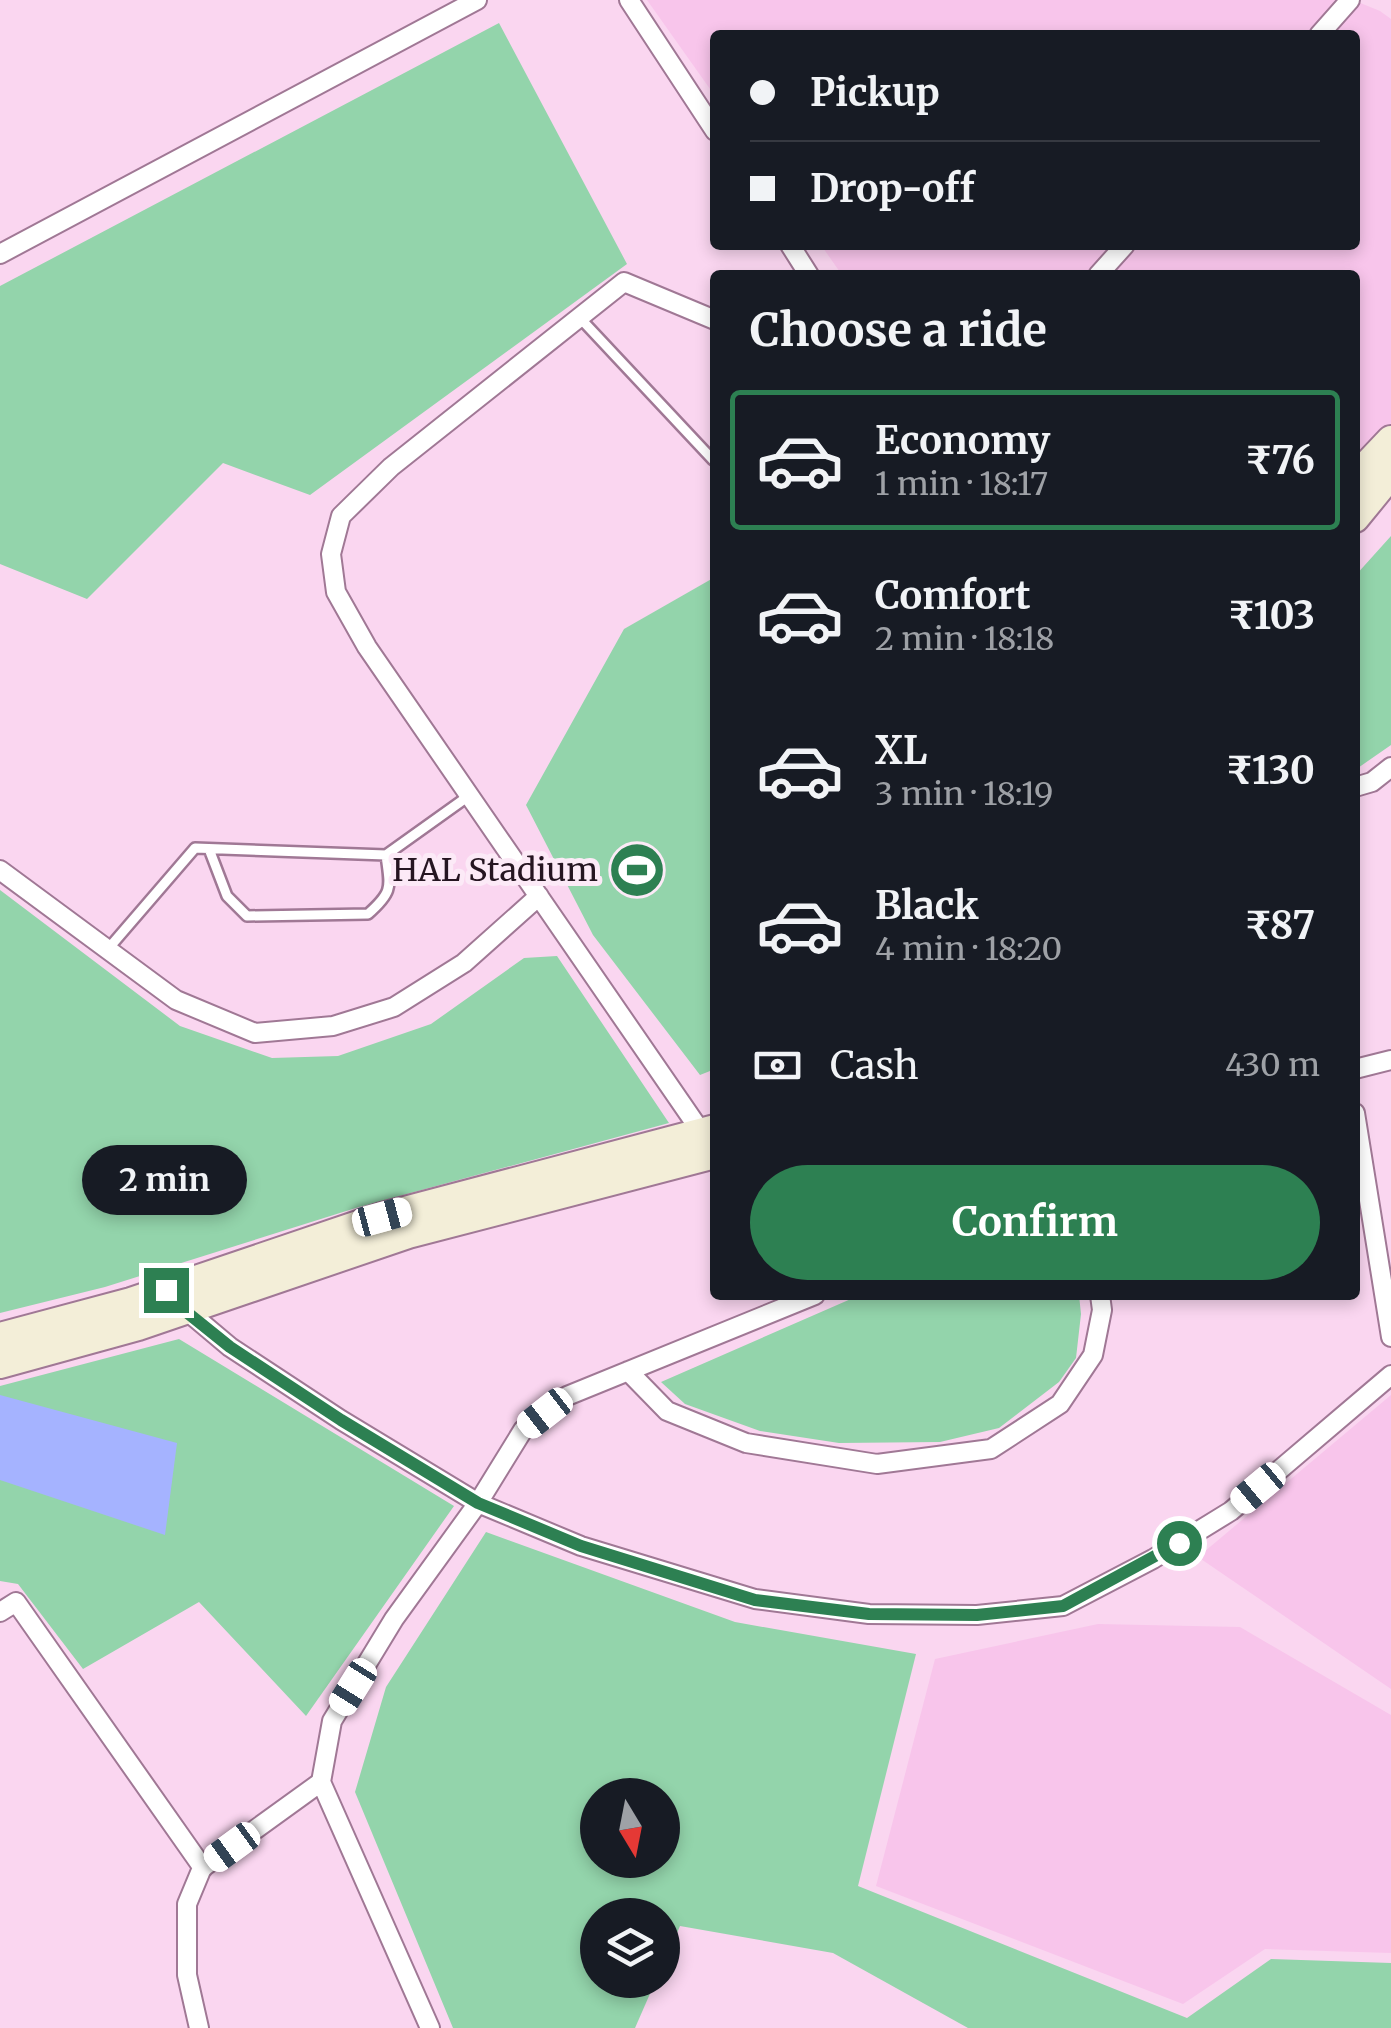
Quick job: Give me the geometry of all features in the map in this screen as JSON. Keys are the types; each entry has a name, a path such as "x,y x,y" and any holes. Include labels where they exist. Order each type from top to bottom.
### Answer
{"street":[{"path":"0,254 477,0"},
{"path":"628,0 710,124"},
{"path":"1324,30 1350,0"},
{"path":"1102,270 1120,250"},
{"path":"710,318 624,282 390,467 340,516 331,554 336,592 367,647 710,1139"},
{"path":"1360,473 1391,440"},
{"path":"1360,512 1391,474"},
{"path":"1360,786 1391,767"},
{"path":"0,870 176,1000 255,1032 333,1026 394,1007 464,964 539,896"},
{"path":"1360,1068 1391,1060"},
{"path":"0,1337 175,1300 710,1143"},
{"path":"1360,1144 1391,1337"},
{"path":"0,1364 138,1326 175,1300"},
{"path":"175,1300 230,1347 478,1503 581,1546 755,1600 869,1614 977,1615 1063,1606 1153,1559 1231,1511 1391,1375"},
{"path":"430,2028 321,1782 332,1721 394,1619 478,1503 523,1430 566,1396 803,1300"},
{"path":"628,1371 667,1411 746,1444 877,1464 992,1450 1060,1404 1093,1355 1101,1300"},
{"path":"0,1612 16,1602 203,1868"},
{"path":"198,2028 187,1976 187,1904 203,1868 321,1782"}],"lane":[{"path":"580,317 710,457"},
{"path":"107,949 194,848 386,855 470,795"},
{"path":"209,849 227,896 247,916 368,914 390,888 386,855"}],"shaded area":[{"path":"647,0 1353,0 1380,11 1391,19 1391,423 1360,457 1360,270 838,270 824,250 1360,250 1360,30 710,30 710,89"},
{"path":"1391,1395 1391,1689 1198,1557"},
{"path":"1098,1624 1240,1627 1391,1715 1391,1953 1265,1949 1183,2004 876,1886 935,1659"}],"green space":[{"path":"499,23 627,264 310,495 223,463 87,599 0,564 0,286"},
{"path":"1391,536 1391,745 1360,767 1360,570"},
{"name":"HAL Stadium","path":"710,580 710,1071 700,1075 593,935 526,805 624,629"},
{"path":"0,890 180,1026 272,1058 338,1056 431,1024 524,958 557,956 669,1123 359,1207 105,1287 0,1313"},
{"path":"849,1300 1080,1300 1076,1358 1059,1382 999,1428 940,1442 839,1443 760,1431 685,1404 661,1382"},
{"path":"179,1339 454,1506 306,1716 199,1602 83,1669 18,1584 0,1581 0,1386"},
{"path":"486,1532 735,1622 916,1654 858,1886 1187,2018 1271,1959 1391,1963 1391,2028 968,2028 833,1953 680,1926 680,1898 580,1898 580,1998 648,1998 635,2028 453,2028 355,1792 386,1687"}],"water":[{"path":"0,1395 177,1443 165,1535 0,1480"}],"place":[{"name":"HAL Stadium","path":"637,870"}],"route":[{"path":"166,1290 230,1347 478,1503 581,1546 755,1600 869,1614 977,1615 1063,1606 1179,1543"}]}
